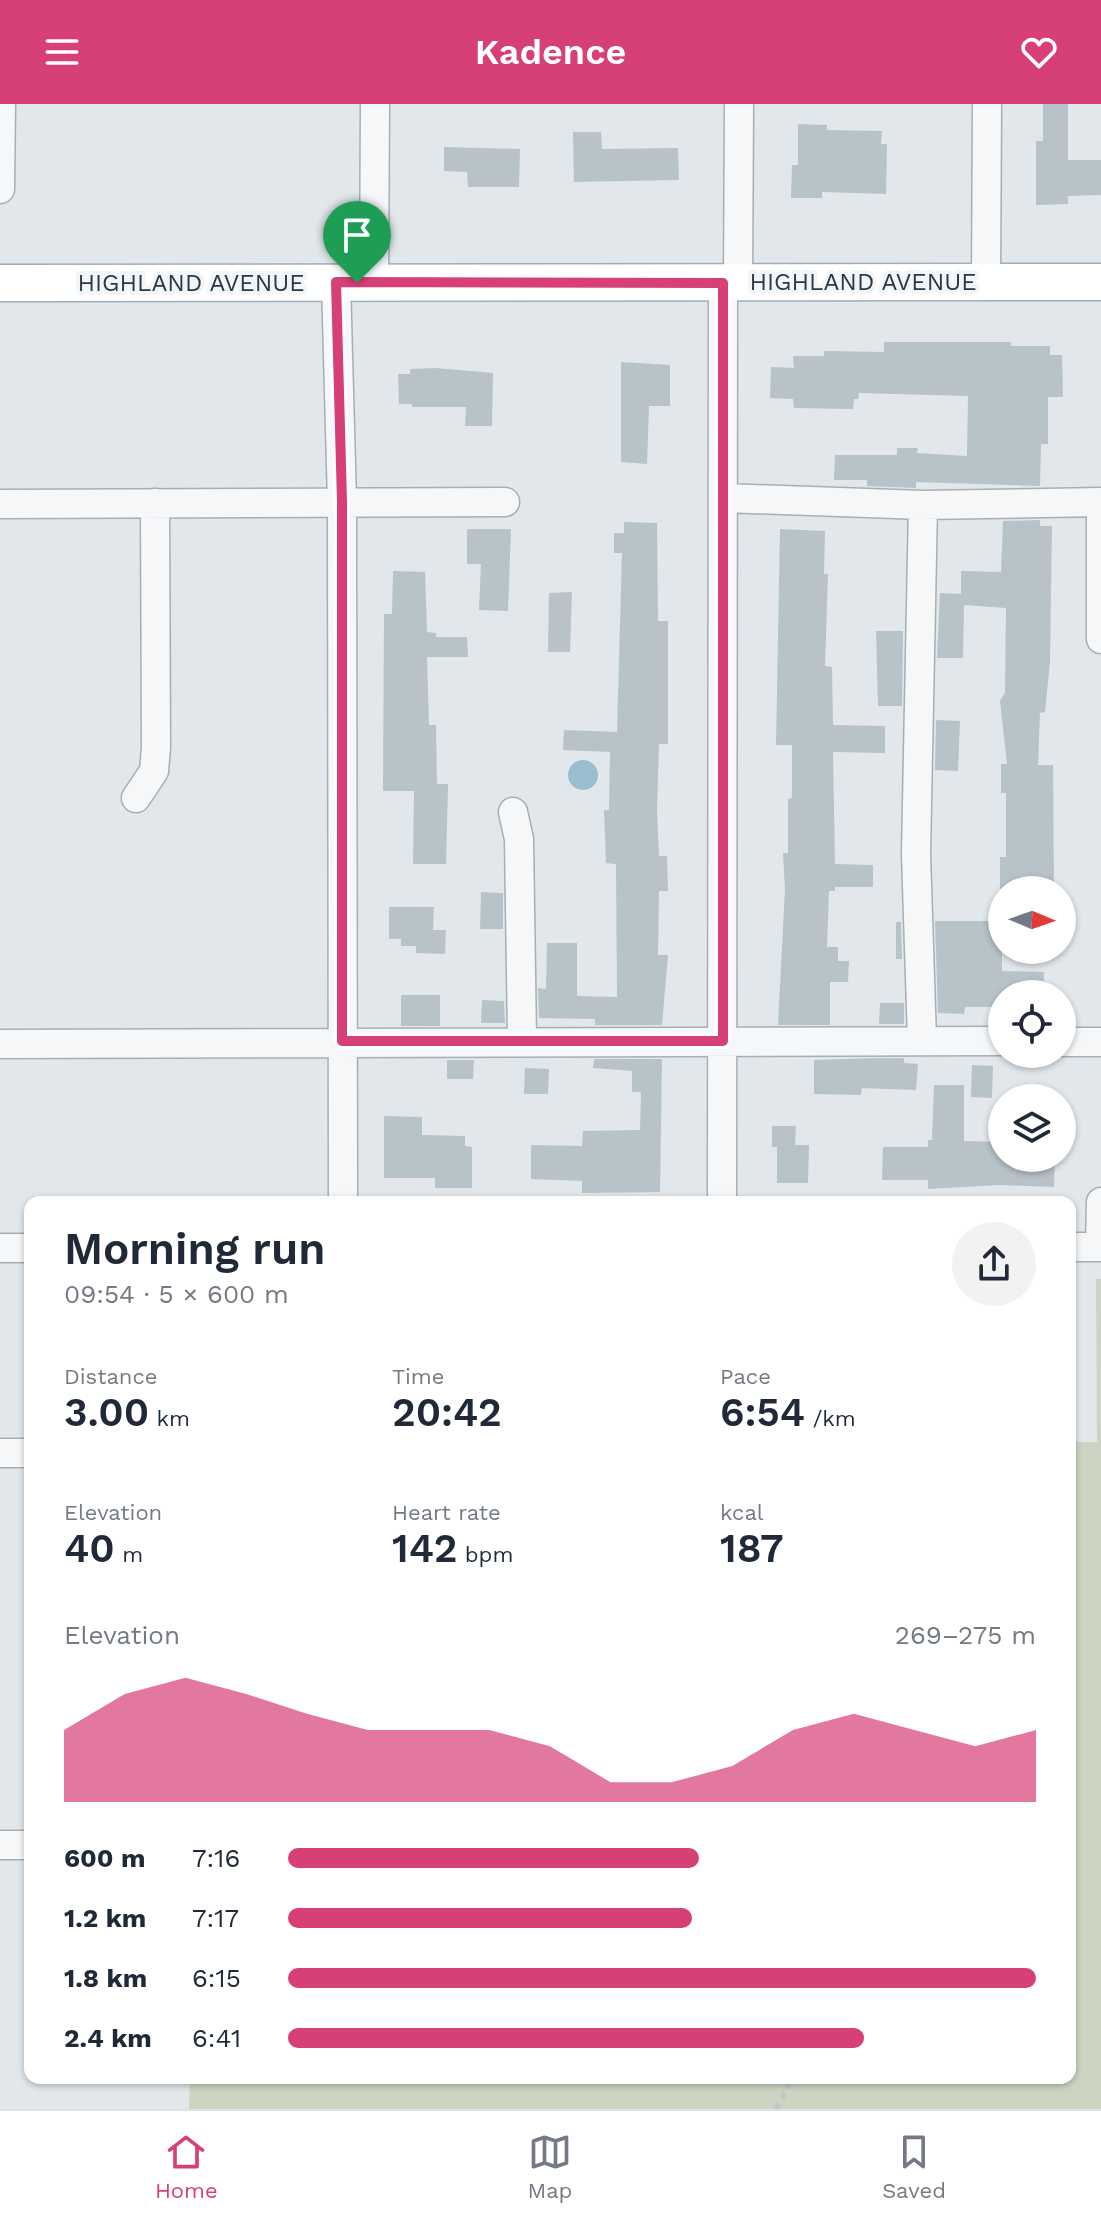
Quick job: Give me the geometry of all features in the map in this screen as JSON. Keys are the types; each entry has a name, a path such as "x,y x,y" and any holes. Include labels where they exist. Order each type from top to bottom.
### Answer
{"main road":[{"name":"HIGHLAND AVENUE","path":"0,283 1101,282"}],"street":[{"path":"0,189 1,104"},
{"path":"374,283 375,104"},
{"path":"722,1196 724,498 739,104"},
{"path":"986,282 987,104"},
{"path":"336,282 342,502 343,1196"},
{"path":"724,498 923,505 1101,502"},
{"path":"0,504 505,502"},
{"path":"136,798 154,771 156,748 155,503"},
{"path":"922,1040 916,854 923,505"},
{"path":"1101,517 1101,639"},
{"path":"513,812 519,839 522,1040"},
{"path":"0,1044 988,1041"},
{"path":"1076,1042 1101,1042"},
{"path":"1076,1247 1100,1247 1101,1202"},
{"path":"0,1248 24,1248"},
{"path":"0,1453 24,1453"},
{"path":"0,1845 24,1845"}],"path":[{"path":"776,2109 789,2085"}],"green space":[{"path":"1096,1279 1101,1279 1101,2109 189,2109 190,2084 1076,2084 1076,1442 1097,1442"}],"water":[{"path":"583,760 589,761 597,769 597,781 589,789 583,790 577,789 569,781 568,775 569,769 577,761"}],"building":[{"path":"1043,104 1068,104 1068,160 1101,160 1101,195 1068,196 1068,204 1036,205 1036,141 1043,141"},
{"path":"798,124 827,125 827,130 882,131 881,144 887,144 886,194 822,192 822,198 791,198 792,165 798,165"},
{"path":"573,132 601,132 602,149 678,148 679,180 574,182"},
{"path":"444,147 520,149 519,187 468,187 467,172 444,171"},
{"path":"884,342 1011,342 1011,346 1050,346 1050,355 1062,355 1063,397 1048,397 1048,444 1041,444 1040,486 916,482 916,488 867,486 867,480 834,480 835,455 897,455 897,448 918,448 917,453 967,456 968,396 859,393 858,399 854,399 853,409 794,408 793,399 770,398 771,367 794,368 793,356 824,356 824,351 884,352"},
{"path":"621,362 670,365 670,406 649,406 647,464 621,462"},
{"path":"410,369 493,373 492,426 465,426 466,407 412,407 412,404 399,404 398,374 410,374"},
{"path":"1040,520 1040,526 1052,526 1050,661 1045,712 1040,713 1038,765 1053,765 1054,876 1000,876 1000,857 1006,857 1006,793 1001,793 1001,764 1007,764 1000,701 1005,693 1006,608 964,605 963,658 937,658 940,593 961,594 961,571 1001,572 1003,521"},
{"path":"624,522 657,523 658,621 668,621 668,744 659,744 657,810 659,856 667,856 668,891 659,891 658,955 668,955 662,1025 595,1025 595,1019 539,1018 538,988 546,989 547,943 577,943 577,996 617,997 616,864 606,863 604,810 609,810 610,752 563,750 564,730 617,732 622,553 614,553 614,533 624,533"},
{"path":"467,529 511,529 508,611 479,610 481,564 467,564"},
{"path":"780,529 825,531 824,574 828,574 825,666 832,667 833,725 885,726 885,753 833,752 835,864 873,865 873,887 835,887 835,891 829,891 827,947 838,947 838,961 849,961 848,982 830,982 830,1025 778,1025 785,890 783,853 788,853 788,799 792,798 792,745 776,745"},
{"path":"393,571 425,572 427,632 436,633 436,637 467,637 468,657 427,657 429,725 436,725 437,784 448,784 446,864 413,864 414,791 383,791 384,614 392,614"},
{"path":"572,592 570,652 548,652 549,593"},
{"path":"876,631 903,631 902,706 878,706"},
{"path":"936,720 960,721 958,771 935,770"},
{"path":"481,892 503,893 503,929 480,929"},
{"path":"389,907 434,907 433,930 446,930 445,954 416,953 416,946 401,946 401,939 389,939"},
{"path":"935,921 988,921 988,964 1002,964 1002,971 1044,972 1044,980 988,980 988,1007 965,1007 964,1014 938,1013"},
{"path":"896,922 901,922 902,959 896,959"},
{"path":"401,995 440,995 440,1026 401,1026"},
{"path":"482,1000 504,1001 505,1023 481,1023"},
{"path":"880,1003 904,1003 904,1024 879,1024"},
{"path":"904,1058 904,1063 918,1064 916,1090 862,1088 861,1095 814,1094 814,1060"},
{"path":"594,1059 662,1059 660,1192 582,1193 582,1181 531,1179 531,1145 582,1146 583,1131 640,1130 641,1092 632,1092 632,1071 593,1068"},
{"path":"447,1060 474,1060 473,1079 447,1079"},
{"path":"972,1065 993,1068 988,1098 971,1097"},
{"path":"525,1068 549,1069 548,1094 524,1094"},
{"path":"934,1085 964,1085 964,1141 988,1142 988,1172 1055,1172 1054,1187 1001,1185 928,1189 928,1180 882,1180 883,1147 928,1147 928,1140 932,1140"},
{"path":"384,1116 422,1117 422,1135 465,1136 465,1146 472,1147 472,1188 435,1188 435,1178 384,1178"},
{"path":"772,1126 796,1126 795,1145 809,1145 808,1183 777,1183 777,1147 772,1147"}],"route":[{"path":"336,282 357,283 723,283 723,1041 342,1041 342,502 336,282"}]}
